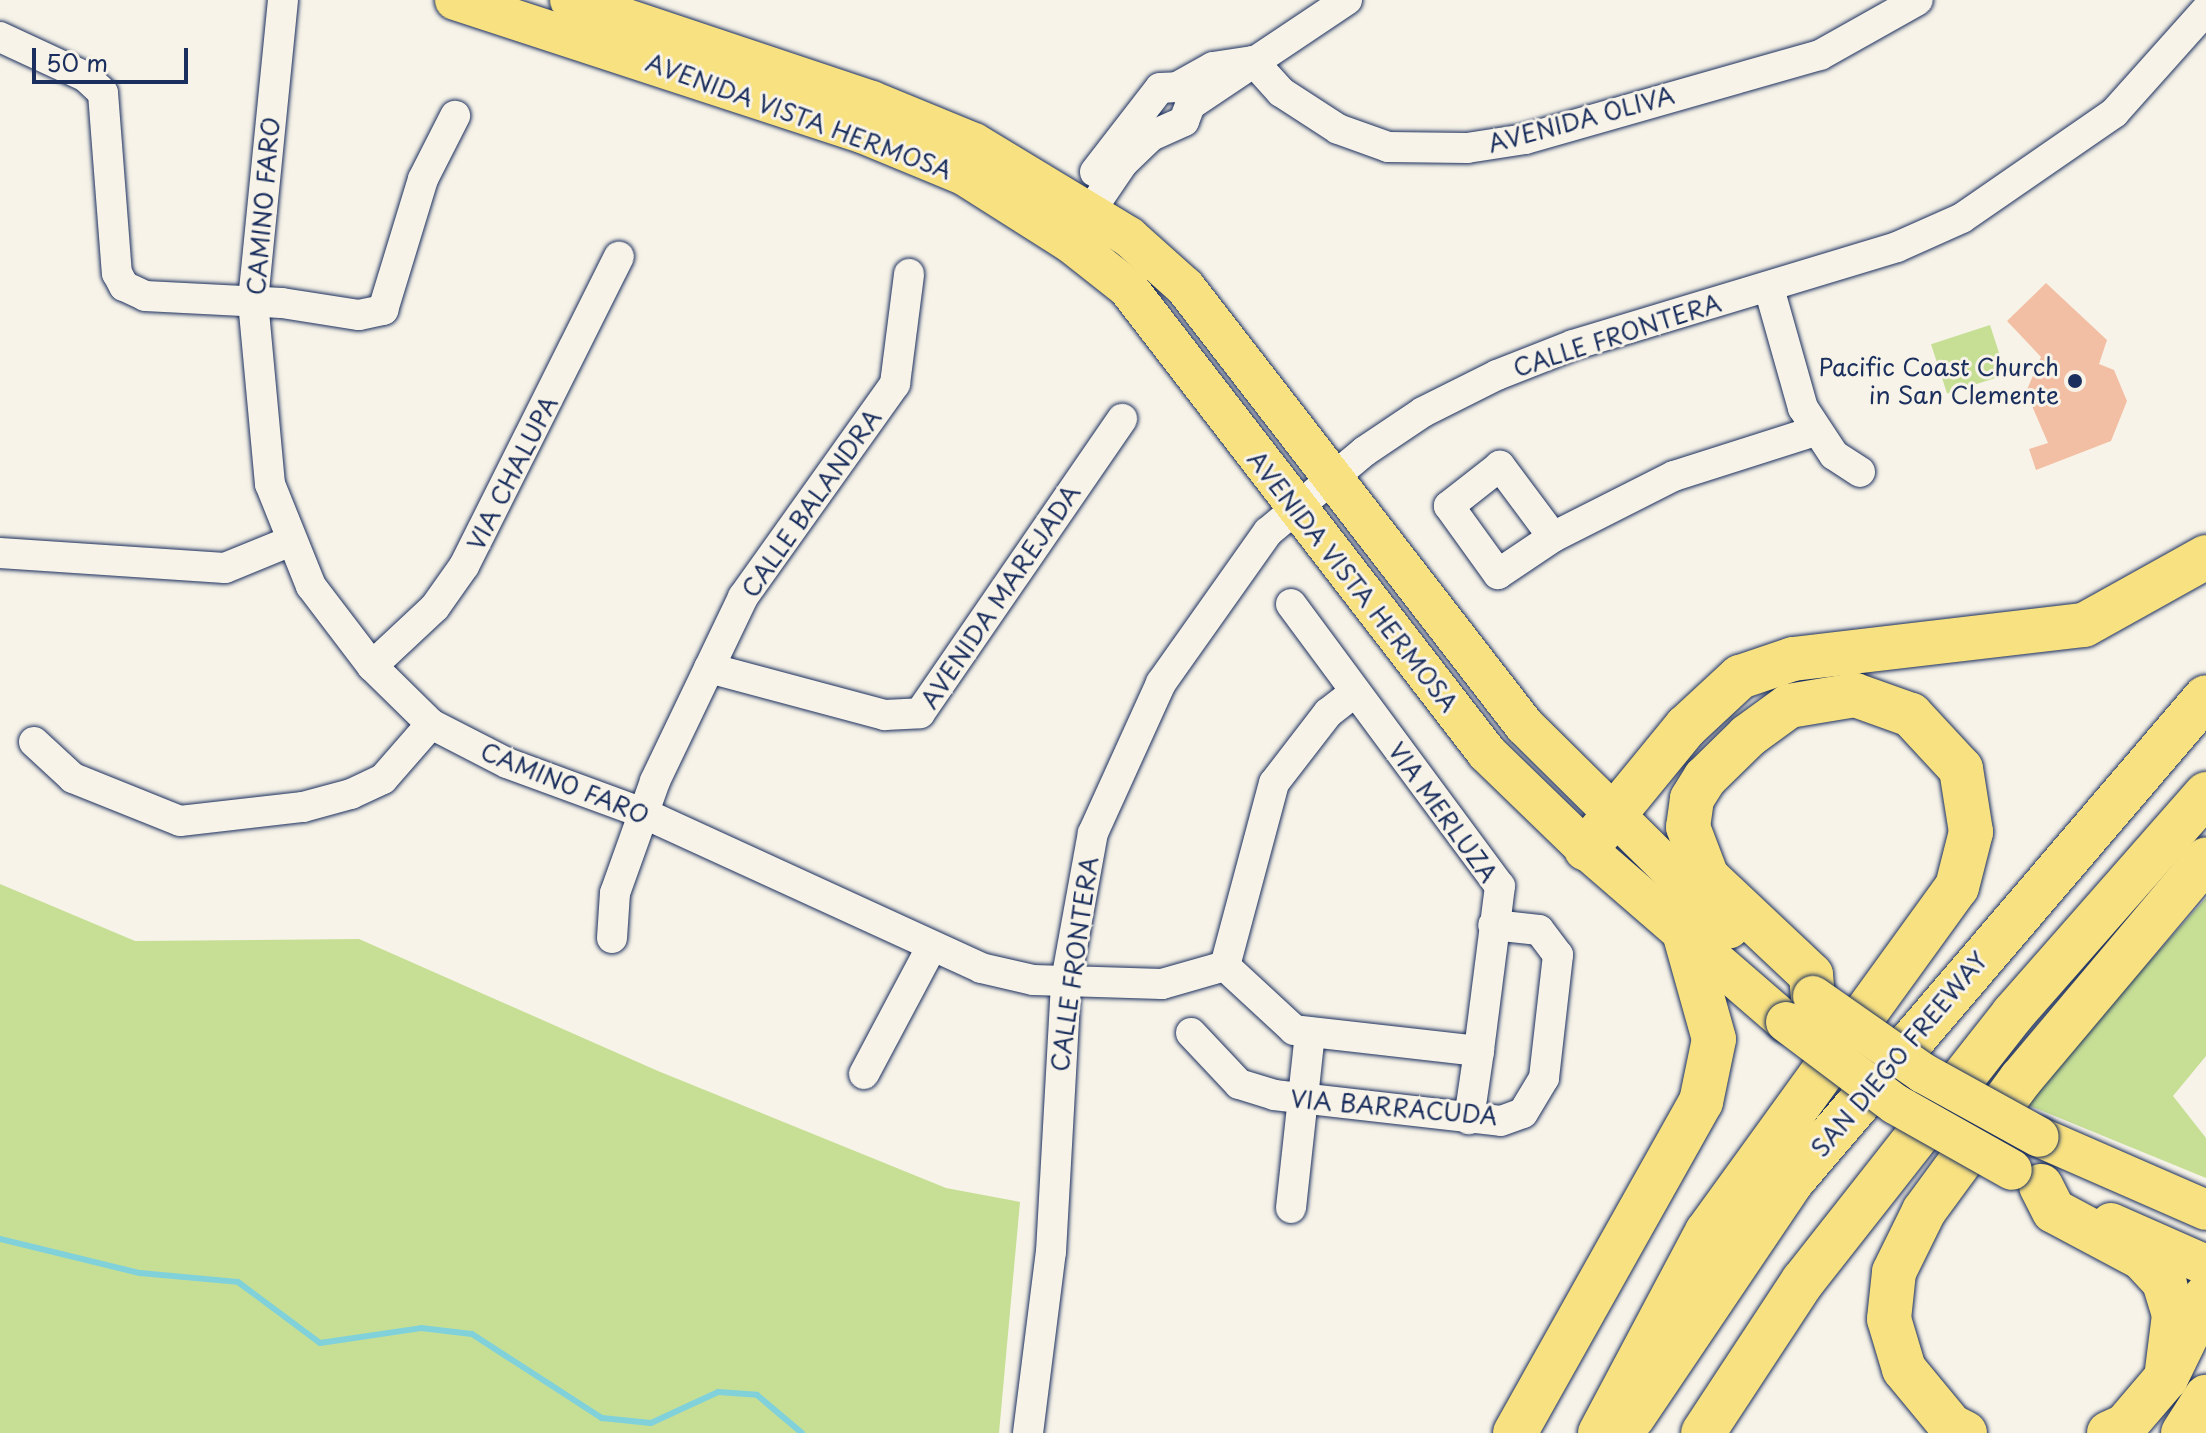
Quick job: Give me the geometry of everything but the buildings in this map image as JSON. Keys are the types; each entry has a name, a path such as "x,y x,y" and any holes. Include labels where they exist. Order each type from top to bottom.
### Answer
{"highway":[{"path":"1599,833 1686,727 1740,677 1793,659 2084,625 2206,557"},
{"path":"1600,1433 1707,1232 1957,887 1971,832 1961,769 1911,715 1855,695 1789,706 1748,736 1705,778 1692,799 1688,827 1707,877 1811,975 1799,1009"},
{"name":"SAN DIEGO FREEWAY","path":"1622,1433 1793,1180 2206,697"},
{"path":"1703,1433 1803,1281 1965,1075 2206,794"},
{"path":"1965,1433 1951,1426 1904,1369 1889,1319 1894,1272 1924,1211 2021,1079 2206,859"},
{"path":"1515,1433 1701,1102 1714,1039 1684,932"},
{"path":"2026,1178 2054,1211 2142,1258 2164,1282 2174,1315 2166,1378"},
{"path":"2109,1433 2125,1426 2166,1378 2206,1296"},
{"path":"2183,1433 2206,1397"}],"main road":[{"name":"AVENIDA VISTA HERMOSA","path":"455,0 798,111 964,175 1128,288 1487,753 1599,833 1752,950 1799,1009 1895,1104 2026,1178 2206,1265"},
{"name":"AVENIDA VISTA HERMOSA","path":"570,0 872,101 974,143 1083,206 1185,287 1524,725 1599,833 1684,932 1799,1009 2039,1137 2206,1210"}],"street":[{"name":"CAMINO FARO","path":"283,0 253,301 270,484 291,541 341,632 372,666 431,724 507,763 643,813 930,950 1007,974 1066,981 1162,984 1225,966"},
{"path":"1083,206 1123,163 1158,116 1184,121 1184,96 1213,67 1253,61 1347,0"},
{"name":"AVENIDA OLIVA","path":"1253,61 1281,92 1338,129 1388,147 1467,148 1525,139 1820,55 1918,0"},
{"name":"CALLE FRONTERA","path":"1028,1433 1051,1252 1066,981 1093,833 1125,755 1161,683 1268,532 1295,508 1423,412 1497,375 1612,333 1897,247 1962,218 2042,168 2114,113 2206,10"},
{"path":"0,37 86,77 103,93 115,260 124,286 145,296 253,301 359,315 383,310 423,179 455,116"},
{"name":"VIA CHALUPA","path":"372,666 435,607 464,566 619,257"},
{"name":"CALLE BALANDRA","path":"612,938 615,893 643,813 743,597 783,535 895,384 909,274"},
{"path":"1769,288 1815,431 1860,472"},
{"name":"AVENIDA MAREJADA","path":"709,668 885,715 920,713 1122,419"},
{"path":"1553,537 1500,466 1449,506 1498,574 1553,537 1674,476 1815,431"},
{"path":"0,553 225,568 291,541"},
{"name":"VIA MERLUZA","path":"1291,604 1500,886 1469,1119"},
{"path":"1355,692 1328,713 1274,783 1225,966 1294,1030 1479,1051"},
{"path":"34,742 73,778 180,821 303,807 351,794 383,779 431,724"},
{"name":"VIA BARRACUDA","path":"1191,1033 1239,1084 1304,1099 1501,1121 1523,1113 1544,1078 1558,955 1539,930 1493,925"},
{"path":"864,1074 930,950"},
{"path":"1291,1208 1310,1033"}],"green space":[{"path":"1990,325 2006,374 1947,394 1931,344"},
{"path":"0,884 135,941 359,939 658,1071 946,1188 1020,1202 999,1433 0,1433"},
{"path":"2206,898 2206,1056 2173,1096 2206,1138 2206,1178 2023,1103"}],"waterway":[{"path":"0,1239 140,1273 238,1282 320,1343 421,1328 472,1334 602,1418 651,1423 718,1392 757,1395 802,1433"}],"place":[{"name":"Pacific Coast Church in San Clemente","path":"2075,381"}]}
